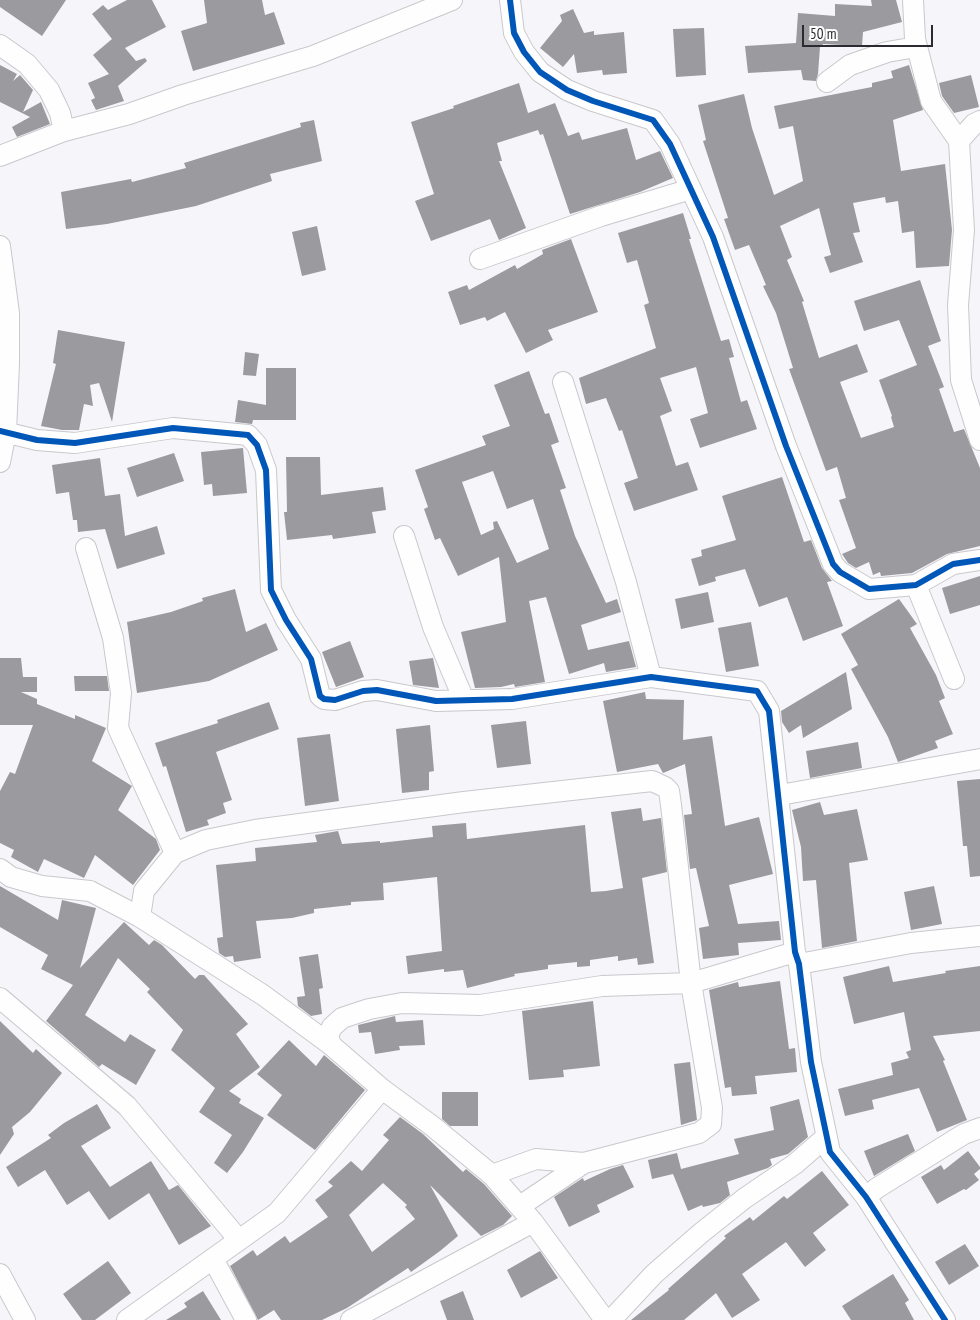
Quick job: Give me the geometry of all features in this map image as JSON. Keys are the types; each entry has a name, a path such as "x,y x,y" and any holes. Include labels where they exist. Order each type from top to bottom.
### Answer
{"street":[{"path":"0,156 64,130 129,114 183,94 313,56 452,0"},
{"path":"510,0 514,33 524,52 540,72 567,90 593,101 653,120 670,144 713,237 786,446 833,564 846,577 869,589 916,584 953,564 980,560"},
{"path":"913,0 916,47 931,101 959,141 964,230 958,305 961,380 980,440"},
{"path":"0,45 26,64 49,90 60,113 64,130"},
{"path":"827,82 850,65 888,52 916,47"},
{"path":"959,141 974,124 980,121"},
{"path":"480,259 601,216 691,189"},
{"path":"0,246 9,313 0,462"},
{"path":"563,382 626,582 651,677"},
{"path":"3,432 37,440 75,444 173,428 248,436 257,445 266,470 271,590 286,620 311,659 320,696 324,699 335,700 363,691 377,690 436,701 512,699 651,677 757,691 769,711 797,958 811,1062 830,1152 866,1197 945,1320"},
{"path":"404,536 433,627 464,700"},
{"path":"86,548 114,638 121,693 118,728 175,853"},
{"path":"916,584 954,678"},
{"path":"780,795 980,759"},
{"path":"140,917 144,891 175,853 206,840 255,830 464,802 652,782 665,786 669,791 691,983 712,1108 711,1124 699,1133 584,1163 520,1206"},
{"path":"0,869 11,877 42,886 90,891 140,917 263,995 331,1045 382,1089 431,1125 492,1175 533,1222 605,1320"},
{"path":"331,1045 328,1036 332,1027 342,1018 369,1009 394,1005 480,1005 602,986 691,983 797,958 980,936"},
{"path":"0,998 128,1106 239,1240"},
{"path":"127,1320 276,1213 382,1089"},
{"path":"866,1197 877,1188 964,1134 980,1128"},
{"path":"611,1320 654,1274 701,1233 745,1198 795,1164 826,1137"},
{"path":"492,1175 536,1159 584,1163"},
{"path":"351,1320 533,1222"},
{"path":"213,1259 246,1320"},
{"path":"0,1274 25,1320"}],"building":[{"path":"0,0 66,0 42,36 0,7"},
{"path":"127,0 152,0 166,27 125,48 136,61 145,58 147,61 118,86 124,101 96,110 91,100 95,98 88,83 109,74 93,55 112,39 92,14 103,5 108,10"},
{"path":"204,0 262,0 265,15 274,12 285,44 193,71 181,31 207,23"},
{"path":"871,0 896,0 902,22 863,32 862,46 823,44 820,47 816,81 803,80 801,70 748,73 745,46 796,43 798,13 835,16 835,4 872,6"},
{"path":"573,9 584,33 594,31 594,35 624,32 627,73 603,75 602,70 577,73 574,54 563,67 540,48 562,21 560,15"},
{"path":"704,28 706,75 676,77 673,29"},
{"path":"0,65 17,74 13,81 20,75 33,90 23,112 41,102 50,124 17,137 12,127 30,117 0,102"},
{"path":"909,65 923,110 893,120 901,171 945,164 952,230 949,266 916,268 914,231 902,233 898,201 886,203 885,197 853,203 860,232 853,233 863,262 830,273 824,257 831,255 819,208 780,226 792,257 787,260 804,301 802,302 819,358 857,344 868,372 840,382 861,438 894,427 879,380 917,365 899,320 864,331 854,301 920,280 941,341 928,346 944,387 939,389 954,432 964,429 980,468 980,546 947,554 912,573 881,576 880,572 873,575 869,562 856,568 848,563 842,554 856,548 839,500 846,498 837,467 826,471 789,369 793,368 776,313 763,286 766,285 749,245 735,250 724,219 728,218 703,141 706,140 698,105 744,94 752,128 774,195 803,181 793,126 779,129 774,106 872,87 872,83 893,78 891,71"},
{"path":"971,75 979,107 954,113 942,96 939,83"},
{"path":"519,83 528,113 555,103 568,136 579,132 582,140 627,128 636,160 660,151 673,178 640,192 570,214 543,134 540,135 538,130 497,143 502,161 499,161 526,228 499,240 490,219 431,241 415,201 434,194 411,122"},
{"path":"314,120 322,161 270,174 272,181 196,206 107,224 66,229 61,192 131,179 132,182 186,168 184,163 301,127 300,123"},
{"path":"683,213 691,239 689,239 721,341 729,339 734,357 729,358 741,402 747,400 757,429 700,448 690,419 708,413 696,367 660,378 672,411 660,416 676,466 688,462 698,490 634,511 624,483 638,478 622,430 619,431 606,398 586,404 579,378 656,348 644,305 649,303 637,260 627,263 618,233"},
{"path":"317,226 326,270 302,276 292,232"},
{"path":"571,239 598,312 548,330 553,340 526,353 505,312 487,321 485,317 460,325 448,292 467,285 469,290 515,265 517,269 543,254 542,250"},
{"path":"58,330 125,342 112,422 99,383 90,385 93,406 84,404 79,430 62,430 41,426 56,364 53,363"},
{"path":"245,352 259,354 256,376 243,375"},
{"path":"266,368 296,368 296,420 253,420 252,424 235,422 238,400 266,405"},
{"path":"529,371 545,414 549,413 559,442 551,445 566,488 560,490 575,536 606,603 617,599 621,612 581,625 588,650 629,641 636,667 606,672 604,663 569,674 546,597 529,601 545,682 515,687 514,684 501,687 475,688 461,632 506,622 499,557 458,576 440,538 435,540 424,509 428,507 415,470 486,445 482,436 510,426 494,385","holes":["493,471 507,509 533,499 549,549 517,563 497,521 493,522 494,529 481,535 462,482"]},
{"path":"243,448 247,493 213,496 212,484 204,485 201,452"},
{"path":"174,453 184,481 137,497 127,468"},
{"path":"286,457 320,457 321,495 383,487 386,510 372,512 376,533 333,539 332,535 287,540 284,512 287,512"},
{"path":"100,458 105,496 120,494 125,536 157,526 165,554 117,569 105,529 78,532 77,520 73,520 69,492 56,494 52,465"},
{"path":"782,477 804,542 811,540 822,568 832,581 827,582 843,626 803,641 787,597 759,607 745,569 715,577 716,581 699,586 691,559 702,556 701,550 736,540 722,496"},
{"path":"980,576 980,605 950,614 942,588"},
{"path":"235,589 246,632 266,623 278,650 209,681 137,693 127,622 171,612 203,601 202,598"},
{"path":"708,592 714,622 681,629 675,599"},
{"path":"899,599 917,624 910,628 936,675 945,698 939,701 953,734 935,741 938,748 898,762 888,737 851,669 858,665 841,634"},
{"path":"751,622 759,666 726,672 718,628"},
{"path":"350,641 364,677 336,687 322,652"},
{"path":"0,658 21,658 23,677 37,677 37,692 21,692 37,699 37,704 75,719 75,715 106,728 92,761 132,786 118,810 156,839 160,850 133,885 95,855 84,878 44,859 38,872 11,857 14,850 0,843 0,791 10,772 15,774 33,725 0,725"},
{"path":"433,658 439,688 413,685 409,661"},
{"path":"846,672 852,709 803,738 801,725 789,733 782,722 781,711"},
{"path":"74,676 107,676 109,691 75,691"},
{"path":"645,692 646,699 684,700 683,740 712,736 725,826 759,817 773,874 729,885 738,924 779,921 781,940 738,943 739,955 703,959 699,928 709,926 696,868 690,869 684,815 692,814 685,764 663,773 658,764 617,772 603,701"},
{"path":"269,702 279,729 216,752 232,800 223,803 226,813 207,820 209,825 186,832 166,766 163,767 155,743 218,723 217,720"},
{"path":"526,721 531,764 497,768 491,725"},
{"path":"430,725 434,771 429,772 429,790 402,793 396,729"},
{"path":"330,734 339,801 305,806 297,738"},
{"path":"858,742 862,768 810,778 806,751"},
{"path":"980,779 980,876 970,877 967,846 963,846 957,781"},
{"path":"820,802 824,815 857,809 868,860 849,863 857,941 822,948 816,880 803,881 801,847 792,810"},
{"path":"641,808 643,821 661,818 667,872 642,878 654,963 638,965 637,958 618,961 618,956 590,960 590,966 577,967 577,962 548,965 548,969 514,974 515,976 467,988 463,970 444,972 444,969 408,974 406,956 442,951 437,877 383,883 384,900 351,902 351,905 314,909 314,913 292,918 256,921 261,958 234,962 233,956 225,957 219,953 217,938 223,937 216,865 256,861 255,848 317,842 315,835 338,831 342,844 380,841 380,843 433,837 432,826 466,823 467,839 585,825 591,892 606,891 623,888 611,812"},
{"path":"0,886 58,920 62,900 96,908 80,968 124,922 149,945 154,940 162,945 195,979 199,975 204,975 248,1024 236,1034 260,1067 229,1091 241,1099 239,1103 264,1118 243,1152 227,1173 214,1163 232,1135 199,1112 215,1088 171,1050 183,1030 147,992 150,989 118,958 85,1015 125,1042 130,1034 156,1050 136,1085 102,1064 99,1067 46,1021 73,985 41,969 48,955 0,927"},
{"path":"934,886 942,924 911,930 904,892"},
{"path":"318,954 323,988 319,989 322,1014 311,1016 298,1006 297,997 305,996 299,957"},
{"path":"889,966 893,982 980,966 980,1031 933,1036 945,1060 943,1061 967,1120 937,1132 919,1088 872,1100 874,1109 845,1116 838,1089 893,1075 891,1063 909,1058 906,1052 911,1050 904,1012 854,1024 843,977"},
{"path":"780,981 789,1049 795,1048 797,1072 755,1076 757,1094 732,1096 731,1087 725,1088 709,990 738,982 739,987"},
{"path":"593,1001 600,1066 563,1070 564,1077 529,1080 522,1011"},
{"path":"395,1016 396,1022 423,1020 425,1045 399,1046 400,1050 375,1054 371,1032 359,1033 358,1025"},
{"path":"0,1021 33,1053 36,1049 62,1073 30,1112 12,1127 14,1134 0,1155"},
{"path":"289,1040 316,1066 324,1055 365,1090 315,1150 267,1115 282,1095 257,1074"},
{"path":"690,1062 697,1120 681,1125 674,1064"},
{"path":"442,1092 478,1092 478,1126 450,1126 442,1119"},
{"path":"799,1099 808,1137 788,1154 770,1159 772,1165 768,1168 727,1182 730,1195 720,1203 703,1207 702,1205 688,1211 673,1174 652,1179 648,1160 677,1153 681,1169 739,1154 734,1139 774,1130 770,1107"},
{"path":"97,1104 111,1128 81,1146 110,1187 151,1161 169,1190 178,1185 211,1226 179,1245 149,1193 109,1220 89,1191 67,1205 45,1170 18,1187 6,1167 51,1138 48,1135 64,1123"},
{"path":"400,1117 423,1134 463,1172 466,1169 484,1184 512,1216 503,1225 481,1236 430,1185 458,1236 440,1251 411,1272 408,1268 347,1308 322,1320 281,1320 274,1310 258,1320 230,1266 253,1250 257,1256 285,1236 290,1243 328,1217 315,1200 333,1186 328,1182 351,1161 362,1171 389,1140 383,1135","holes":["383,1183 407,1205 405,1207 415,1219 372,1252 349,1215"]},
{"path":"908,1134 915,1151 874,1176 864,1151"},
{"path":"968,1151 980,1167 974,1174 979,1180 966,1190 964,1189 937,1204 921,1177 941,1165 944,1170"},
{"path":"623,1165 634,1187 597,1205 600,1212 569,1227 554,1197 583,1178 584,1181"},
{"path":"822,1171 849,1205 813,1233 826,1250 805,1267 786,1242 742,1274 760,1300 732,1318 716,1293 684,1320 631,1320 669,1290 726,1238 724,1236 750,1217 753,1221 784,1196 787,1199"},
{"path":"965,1244 979,1266 949,1285 935,1262"},
{"path":"540,1251 558,1278 521,1298 507,1270"},
{"path":"108,1261 131,1293 95,1320 82,1320 63,1294"},
{"path":"893,1274 909,1300 905,1303 914,1320 851,1320 842,1306"},
{"path":"203,1291 221,1320 166,1320 187,1307 184,1303"},
{"path":"463,1291 474,1320 447,1320 440,1301"}],"cycle path":[{"path":"510,0 514,33 524,52 540,72 567,90 593,101 653,120 670,144 713,237 786,446 833,564 840,572 869,589 916,585 953,564 980,560"},
{"path":"0,431 37,440 75,443 173,428 248,435 257,445 266,470 271,590 286,620 311,659 320,696 324,699 335,700 363,691 377,690 436,701 512,699 651,677 757,691 769,711 795,952 799,964 811,1062 830,1152 866,1197 945,1320"}]}
